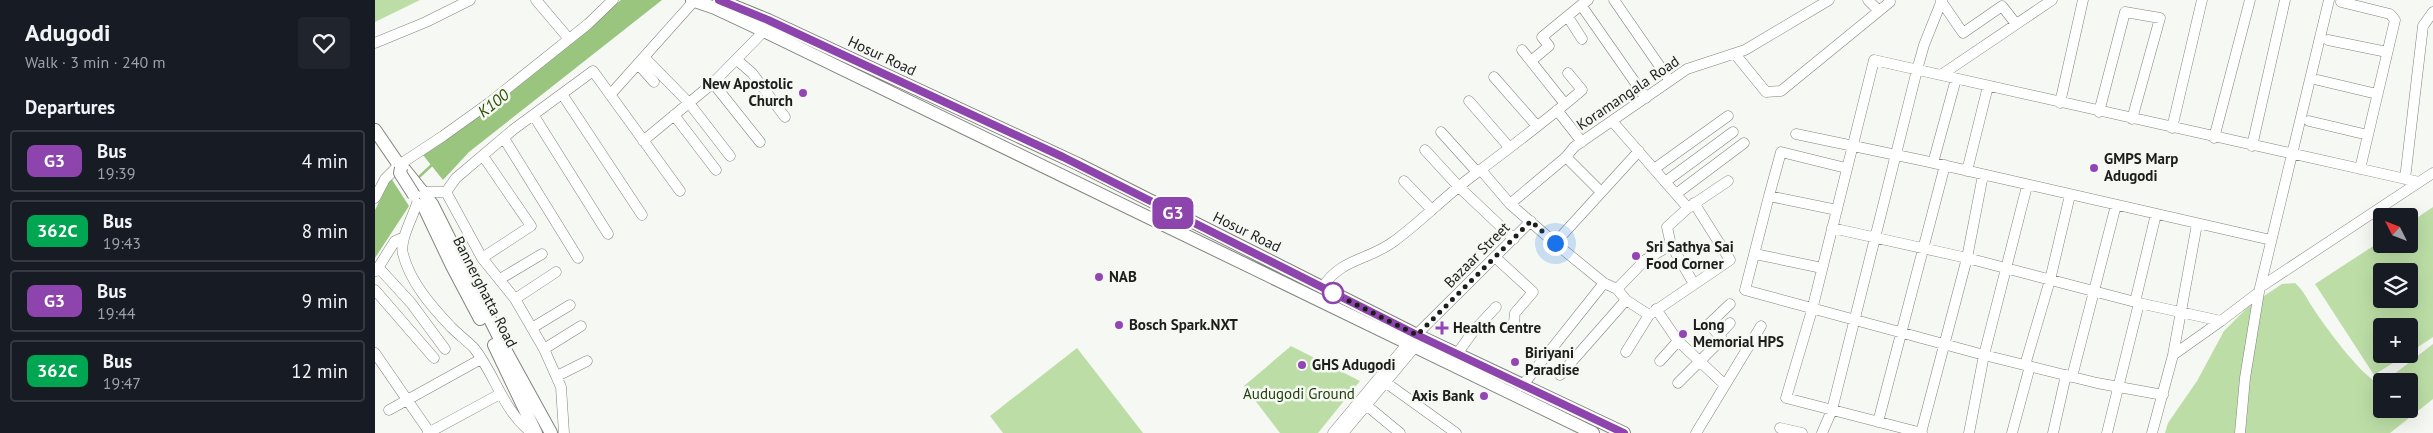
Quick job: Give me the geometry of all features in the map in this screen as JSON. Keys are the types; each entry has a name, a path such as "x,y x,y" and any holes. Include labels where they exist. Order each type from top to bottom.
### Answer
{"main road":[{"name":"Hosur Road","path":"693,0 764,31 1416,340 1457,354 1521,386 1624,433"},
{"name":"Hosur Road","path":"719,0 768,20 1070,161 1322,288 1416,340 1593,433"},
{"name":"Bannerghatta Road","path":"375,130 400,166 400,173 419,195 536,433"},
{"path":"419,195 441,220 508,355 550,433"}],"street":[{"path":"375,43 470,0"},
{"path":"536,0 569,39"},
{"path":"375,197 385,179 400,166 478,111 569,39 613,0"},
{"path":"610,95 693,0"},
{"path":"1614,0 1670,81"},
{"name":"Koramangala Road","path":"1510,204 1582,142 1687,69 1745,50 1829,0"},
{"path":"1869,0 1879,12"},
{"path":"1941,0 1963,33 2002,6 2016,24"},
{"path":"1822,433 1832,410 1917,70 1941,0"},
{"path":"1941,76 2052,0"},
{"path":"2060,103 2083,0"},
{"path":"2172,128 2202,0"},
{"path":"2214,138 2250,0"},
{"path":"2252,146 2285,0"},
{"path":"2240,433 2245,378 2260,289 2329,0"},
{"path":"1735,54 1766,92 1781,92 1890,2"},
{"path":"2341,2 2394,16 2360,169"},
{"path":"1531,61 1549,46 1542,38 1585,3 1646,98"},
{"path":"2099,112 2125,12 2160,18 2132,119"},
{"path":"2405,179 2423,26 2433,12"},
{"path":"1568,17 1582,39"},
{"path":"643,141 713,83 764,31"},
{"path":"2328,40 2387,52"},
{"path":"1522,50 1531,61 1582,142"},
{"path":"737,60 752,74 785,117"},
{"path":"1983,175 1967,258 1922,433 1786,398 1812,310 1851,144 1874,60 2214,138 2419,182"},
{"path":"641,61 654,82"},
{"path":"641,61 689,103 730,156"},
{"path":"532,433 520,424 507,407 473,348 431,304 418,287 402,252 404,238 413,220 419,195 446,192 457,178 505,140 514,129 593,71 680,191"},
{"path":"1322,288 1343,265 1351,260 1365,258 1392,242 1582,90 1568,73"},
{"path":"1495,77 1537,126"},
{"path":"1933,162 1956,79"},
{"path":"2318,80 2377,94"},
{"path":"713,83 760,142"},
{"path":"1967,171 1988,86"},
{"path":"562,94 642,215"},
{"path":"1469,101 1509,147"},
{"path":"674,115 716,170"},
{"path":"534,116 608,234"},
{"path":"1654,169 1729,116"},
{"path":"1612,121 1676,194 1691,205 1730,260 1652,312 1626,352"},
{"path":"2309,121 2368,135"},
{"path":"1441,132 1510,204 1604,283 1617,289 1626,300 1652,312 1724,384"},
{"path":"1665,182 1733,132"},
{"path":"1796,134 1933,162 2027,186 2271,240"},
{"path":"505,140 578,258"},
{"path":"1676,194 1744,143"},
{"path":"1425,150 1459,187 1514,239"},
{"path":"1555,243 1639,151"},
{"path":"1846,168 1781,152 1745,290 1812,310 1984,355 2069,376 2163,395"},
{"path":"482,258 531,226 483,156"},
{"path":"1565,158 1601,192"},
{"path":"1878,422 1945,165"},
{"path":"2173,355 2221,321 2260,289 2433,173"},
{"path":"1404,181 1432,210"},
{"path":"1694,284 1671,246 1667,227 1691,205 1729,181"},
{"path":"1969,433 1984,355 2027,186"},
{"path":"446,192 482,258 515,299 544,349 561,387 564,433"},
{"path":"2012,433 2070,195"},
{"path":"1769,196 1837,210"},
{"path":"2053,433 2095,292 2116,206"},
{"path":"2107,433 2119,387 2156,214"},
{"name":"Bazaar Street","path":"1416,340 1443,315 1444,310 1531,221"},
{"path":"2152,433 2173,355 2197,224"},
{"path":"1832,228 1967,258 2095,292 2221,321"},
{"path":"404,238 395,241 377,269 411,303 445,349"},
{"path":"1617,289 1645,260 1671,246"},
{"path":"500,279 542,254"},
{"path":"1755,254 1821,268"},
{"path":"1496,258 1533,292 1515,313 1514,322"},
{"path":"515,299 556,272"},
{"path":"1521,386 1604,283"},
{"path":"375,290 433,358"},
{"path":"1560,375 1626,300"},
{"path":"1678,383 1722,339 1709,324 1730,304"},
{"path":"532,328 571,305"},
{"path":"1457,354 1472,333 1496,307"},
{"path":"1719,335 1731,323"},
{"path":"544,349 581,326"},
{"path":"1695,433 1761,326"},
{"path":"1343,433 1385,382 1416,340"},
{"path":"1333,433 1416,340"},
{"path":"1660,361 1678,340"},
{"path":"375,353 408,398 429,433 500,394"},
{"path":"389,410 481,359"},
{"path":"557,376 587,361"},
{"path":"1385,382 1456,433"},
{"path":"1366,405 1400,433"},
{"path":"1780,428 1802,433"}],"green space":[{"path":"375,0 420,0 375,22"},
{"path":"2433,207 2433,337 2418,347 2418,318 2373,318 2373,363 2393,363 2377,373 2373,373 2315,284 2373,246 2373,253 2418,253 2418,217"},
{"path":"2295,283 2342,348 2373,380 2373,418 2409,418 2390,433 2165,433 2168,423 2197,381 2224,331 2249,306 2282,284"},
{"path":"2433,344 2433,399 2418,411 2418,373 2396,373 2408,363 2418,363 2418,356"},
{"name":"Audugodi Ground","path":"1291,346 1360,381 1318,433 1280,433 1244,386"},
{"path":"1077,348 1143,433 1003,433 990,416"}],"water":[{"name":"K100","path":"621,0 662,0 469,152 443,180 423,155"},
{"path":"391,178 409,206 375,258 375,210"}],"waterway":[{"name":"K100","path":"418,178 434,163"}],"bus line":[{"name":"G3","path":"719,0 768,20 844,57 1063,157 1417,335 1624,433"}],"place":[{"name":"New Apostolic Church","path":"803,93"},
{"name":"GMPS Marp Adugodi","path":"2094,168"},
{"name":"Sri Sathya Sai Food Corner","path":"1636,256"},
{"name":"NAB","path":"1099,277"},
{"name":"Bosch Spark.NXT","path":"1119,325"},
{"name":"Health Centre","path":"1442,328"},
{"name":"Long Memorial HPS","path":"1683,334"},
{"name":"Biriyani Paradise","path":"1515,362"},
{"name":"GHS Adugodi","path":"1302,365"},
{"name":"Axis Bank","path":"1484,396"}],"route":[{"path":"1333,293 1417,335 1531,221 1555,243"}]}
